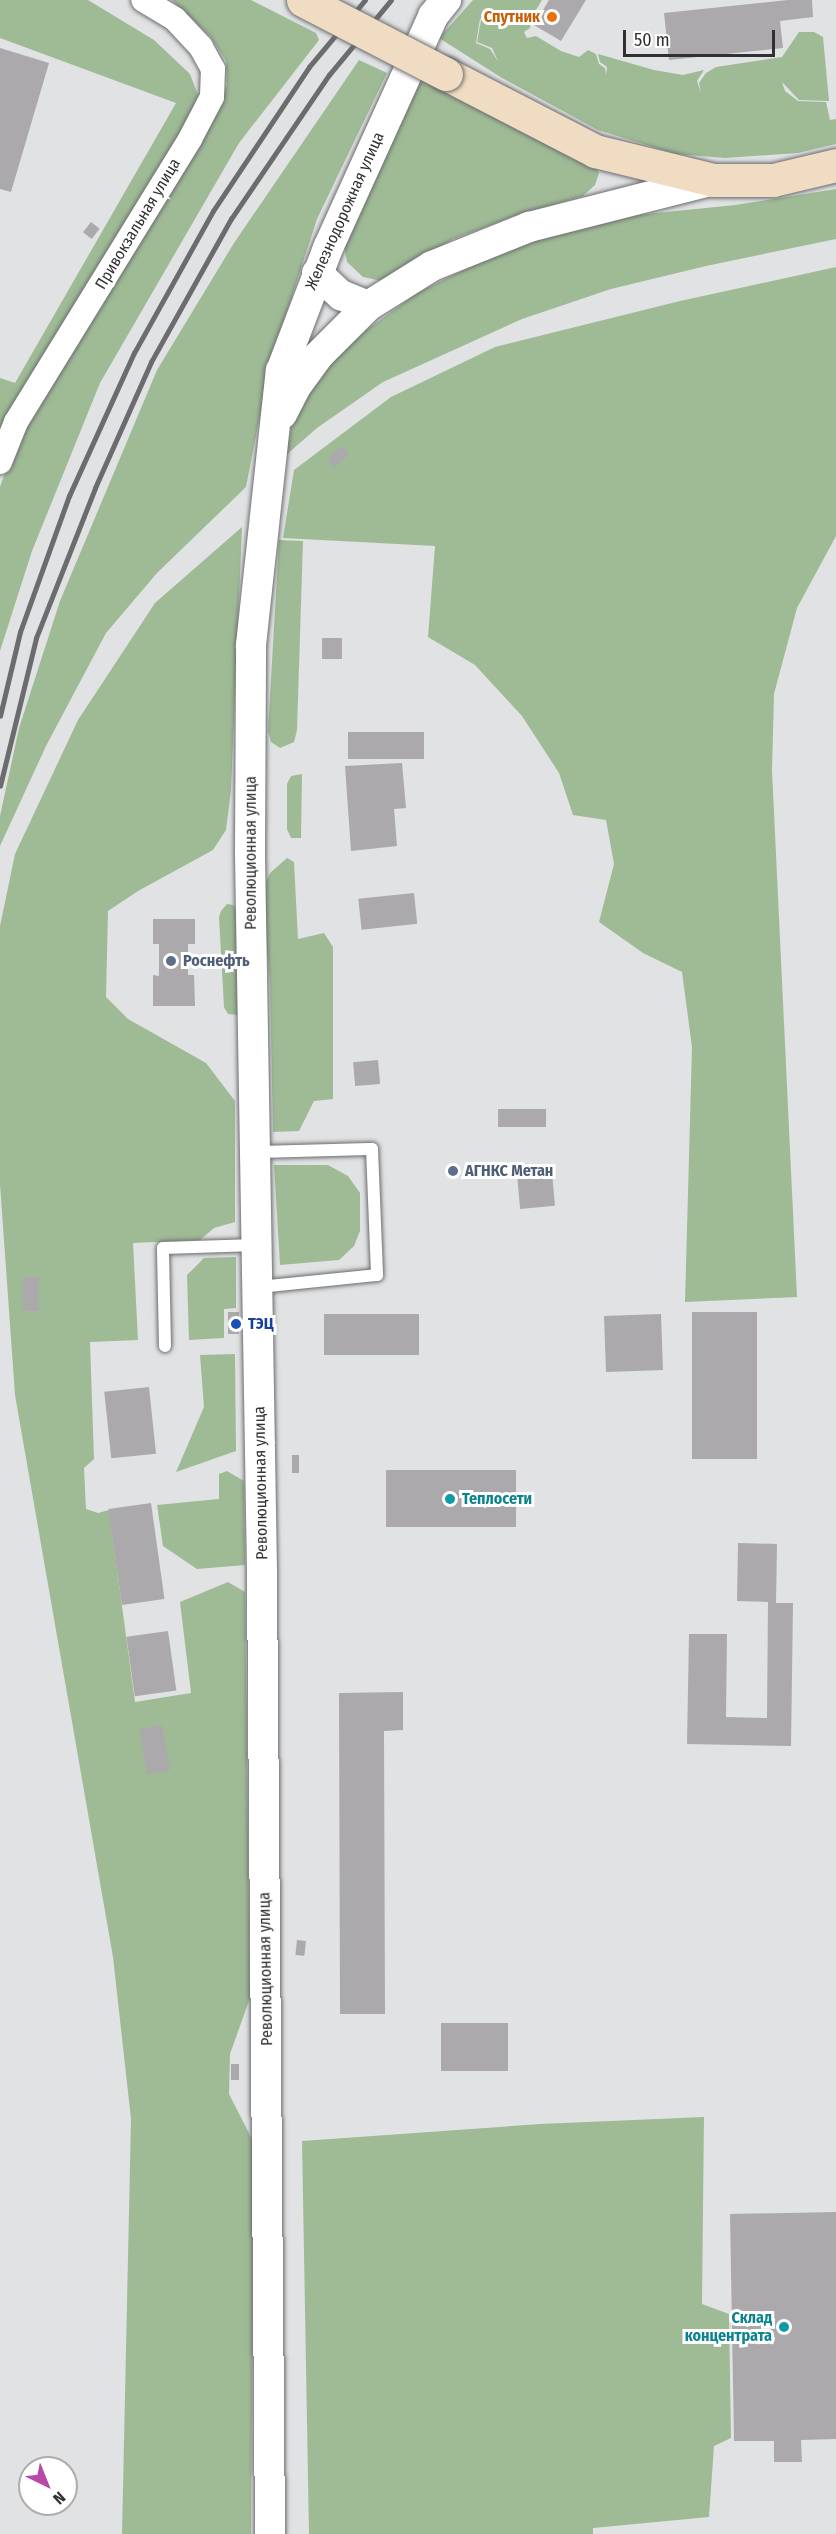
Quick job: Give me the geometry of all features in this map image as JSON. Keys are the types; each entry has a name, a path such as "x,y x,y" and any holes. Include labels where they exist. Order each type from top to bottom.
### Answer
{"main road":[{"path":"303,0 595,151 713,180 773,180 833,164"}],"street":[{"name":"Привокзальная улица","path":"0,462 16,422 190,139 212,97 213,69 201,47 175,19 143,0"},
{"name":"Железнодорожная улица","path":"273,433 281,371 317,273 433,16 446,0"},
{"path":"273,433 295,388 318,356 368,306 432,266 529,226 713,180"},
{"path":"317,273 341,295 368,306"},
{"name":"Революционная улица","path":"270,2534 258,1287 250,852 251,645 273,433"}],"lane":[{"path":"256,1152 372,1149 377,1275 258,1287"},
{"path":"165,1346 163,1248 257,1245"}],"green space":[{"path":"0,0 88,0 154,40 190,74 198,95 187,123 0,428 0,378 15,383 176,103 0,38"},
{"path":"172,0 251,0 316,33 319,40 239,143 100,383 32,551 0,651 0,487 12,453 30,415 218,111 227,85 226,61 210,36"},
{"path":"473,0 542,0 530,20 511,15 505,20 495,15 480,19 476,43 490,49 498,61 492,48 477,42 481,20 496,17 506,22 512,16 531,22 530,28 524,32 527,38 536,36 561,51 579,57 588,50 596,54 599,64 605,68 606,75 607,67 600,62 598,54 654,70 683,75 704,70 697,81 701,93 699,83 706,73 716,67 782,57 799,32 814,32 823,37 829,101 799,100 782,82 785,91 798,101 826,102 830,120 836,119 836,144 798,153 725,158 676,154 598,130 502,78 439,38"},
{"path":"359,60 387,73 317,219 270,364 246,487 157,573 106,633 46,746 0,846 0,816 19,728 60,601 157,370 234,243"},
{"path":"418,77 594,164 599,173 595,185 583,196 515,216 453,239 382,281 363,277 347,262 344,246"},
{"path":"836,189 836,239 706,266 611,289 522,319 383,382 317,428 286,455 294,414 307,385 358,336 419,292 502,251 607,218 735,205"},
{"path":"836,267 836,536 797,608 774,694 772,770 797,1297 685,1302 692,1047 682,972 643,953 599,922 614,864 606,820 573,815 559,773 522,716 475,665 428,637 435,546 283,538 294,470 391,397 495,347 680,301"},
{"path":"242,527 231,790 226,830 213,850 138,891 108,911 106,997 128,1019 206,1063 235,1101 235,1222 214,1228 200,1240 133,1243 138,1340 90,1342 94,1459 84,1468 86,1509 98,1513 109,1510 135,1702 191,1693 180,1602 228,1582 245,1592 250,1998 230,2054 229,2094 254,2143 251,2534 122,2534 131,2119 113,1957 15,1395 0,1184 0,926 15,854 78,720 155,603"},
{"path":"279,540 303,541 297,730 294,742 280,748 271,742 268,731"},
{"path":"302,774 301,838 291,838 287,829 287,784 291,776"},
{"path":"287,858 294,862 298,939 324,933 333,947 333,1099 314,1101 299,1131 273,1132 270,983 262,891 270,873"},
{"path":"227,904 233,905 238,912 242,1008 237,1015 228,1014 224,1007 219,917"},
{"path":"274,1165 328,1165 348,1176 360,1193 360,1231 354,1246 339,1260 280,1265"},
{"path":"236,1257 236,1308 224,1309 224,1338 189,1340 187,1275 204,1258"},
{"path":"235,1354 236,1451 176,1472 204,1407 200,1355"},
{"path":"227,1471 244,1481 245,1565 197,1569 163,1546 157,1505 219,1499 219,1474"},
{"path":"704,2117 702,2304 729,2314 731,2438 714,2446 709,2517 593,2528 593,2534 309,2534 302,2141 540,2124"}],"building":[{"path":"549,0 586,0 561,41 534,25"},
{"path":"788,0 812,0 813,17 780,21 783,48 669,60 664,13"},
{"path":"0,48 49,63 11,192 0,189"},
{"path":"91,222 100,229 92,239 83,232"},
{"path":"342,446 349,454 334,467 327,459"},
{"path":"322,638 342,638 342,659 322,659"},
{"path":"348,732 424,732 424,759 348,759"},
{"path":"402,763 406,808 394,809 397,846 351,851 345,766"},
{"path":"414,893 417,924 362,930 358,899"},
{"path":"153,919 195,919 195,944 188,944 188,975 194,975 195,1006 153,1006 153,975 159,976 159,944 153,944"},
{"path":"378,1060 380,1084 355,1086 353,1062"},
{"path":"498,1109 546,1109 546,1127 498,1127"},
{"path":"552,1172 555,1206 520,1209 517,1175"},
{"path":"23,1277 39,1277 39,1311 23,1311"},
{"path":"228,1312 239,1312 239,1334 228,1334"},
{"path":"692,1312 757,1312 757,1459 692,1459"},
{"path":"324,1314 419,1314 419,1355 324,1355"},
{"path":"661,1314 663,1370 606,1372 604,1316"},
{"path":"149,1387 156,1454 111,1458 104,1392"},
{"path":"292,1455 299,1455 299,1473 292,1473"},
{"name":"Теплосети","path":"386,1470 516,1470 516,1527 386,1527"},
{"path":"151,1503 164,1599 122,1605 108,1509"},
{"path":"738,1543 777,1544 776,1603 793,1603 791,1746 687,1744 689,1634 727,1634 726,1717 767,1718 768,1602 737,1601"},
{"path":"168,1631 176,1690 135,1696 126,1637"},
{"path":"403,1692 403,1730 384,1731 385,2014 340,2014 339,1693"},
{"path":"162,1725 170,1770 147,1774 139,1729"},
{"path":"297,1940 306,1941 304,1956 295,1955"},
{"path":"441,2023 508,2023 508,2071 441,2071"},
{"path":"231,2064 239,2064 239,2080 231,2080"},
{"name":"Склад концентрата","path":"836,2212 836,2439 801,2440 802,2462 774,2462 774,2441 734,2441 730,2214"}],"railway":[{"path":"0,716 20,632 69,496 134,353 213,211 309,67 365,0"},
{"path":"0,786 36,638 95,488 151,362 231,219 329,75 391,0"}],"place":[{"name":"Спутник","path":"552,17"},
{"name":"Роснефть","path":"171,961"},
{"name":"АГНКС Метан","path":"453,1171"},
{"name":"ТЭЦ","path":"236,1324"},
{"name":"Теплосети","path":"450,1499"},
{"name":"Склад концентрата","path":"784,2327"}]}
